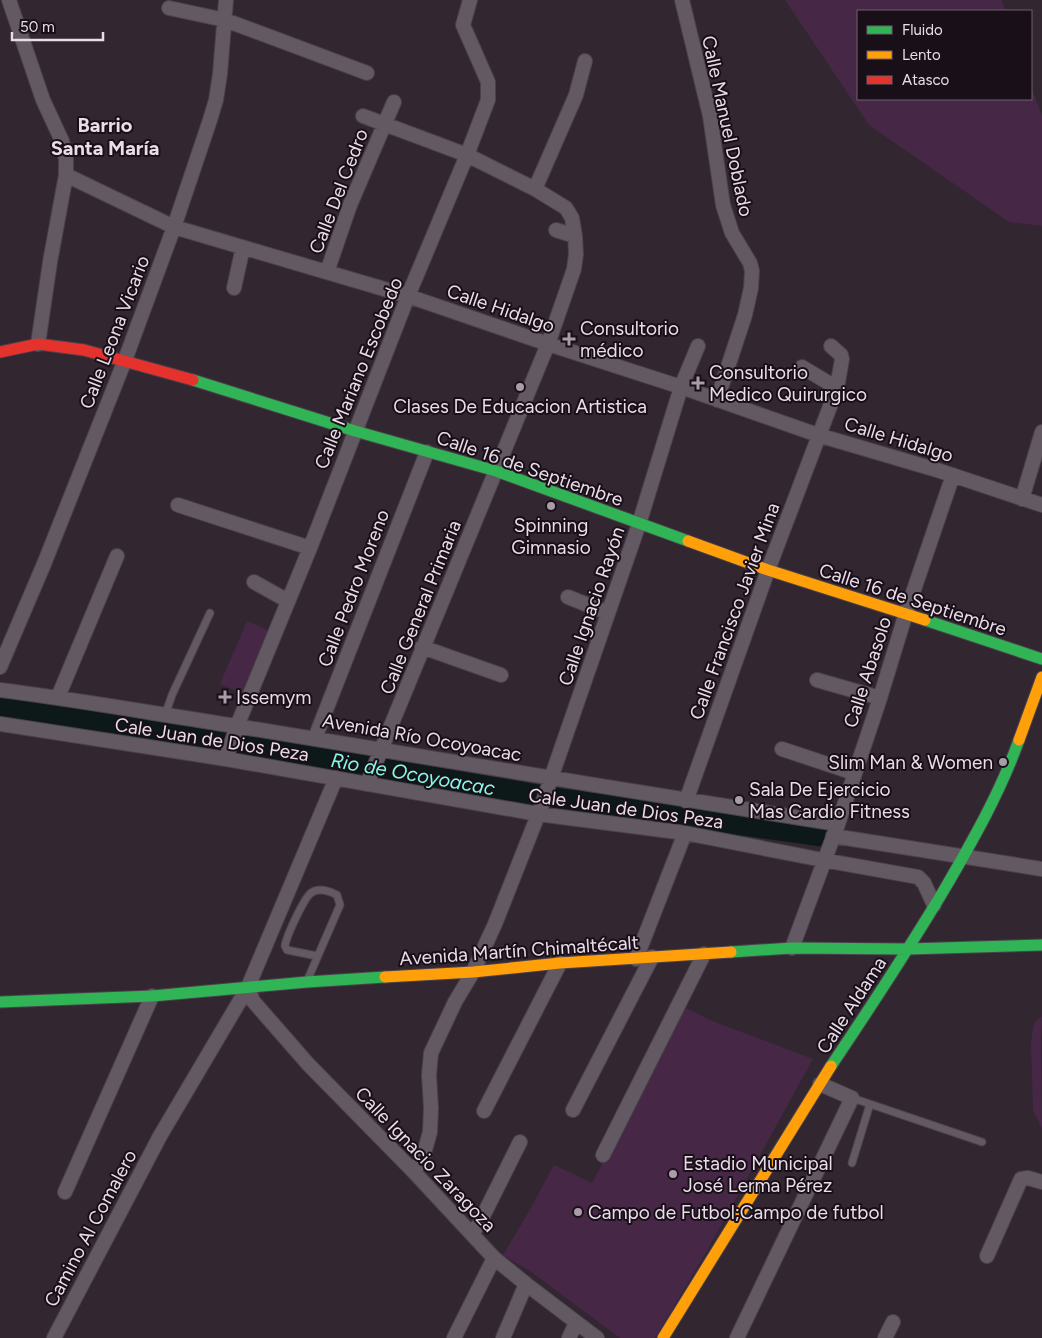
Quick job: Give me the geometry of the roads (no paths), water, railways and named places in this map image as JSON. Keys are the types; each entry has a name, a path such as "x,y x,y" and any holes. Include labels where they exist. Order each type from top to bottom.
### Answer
{"main road":[{"name":"Calle 16 de Septiembre","path":"0,352 38,344 84,350 125,360 355,431 496,471 768,570 906,613 1042,659"},
{"name":"Calle Aldama","path":"663,1338 820,1084 908,949 963,858 995,798 1017,746 1042,677"},
{"name":"Avenida Martín Chimaltécalt","path":"0,1002 152,996 307,982 473,972 560,963 792,948 908,949 1042,945"}],"street":[{"path":"9,0 43,100 62,141 66,159 66,175 50,262 38,344"},
{"name":"Calle Leona Vicario","path":"0,668 125,360 174,227 216,100 226,0"},
{"name":"Calle Mariano Escobedo","path":"227,756 236,729 310,548 408,296 468,155 485,108 489,93 488,82 463,25 470,0"},
{"name":"Calle Manuel Doblado","path":"682,0 710,116 723,205 732,232 750,263 752,271 751,288 745,315 717,400"},
{"path":"169,8 225,20 367,74"},
{"path":"535,189 576,95 585,61"},
{"name":"Calle Del Cedro","path":"327,272 350,205 394,102"},
{"name":"Calle General Primaria","path":"363,116 468,155 535,189 568,210 572,218 576,262 548,344 368,782"},
{"name":"Calle Hidalgo","path":"66,175 174,227 408,296 818,435 954,475 1042,504"},
{"path":"556,230 574,236"},
{"path":"234,288 243,247"},
{"name":"Calle Ignacio Rayón","path":"539,812 639,524 681,387 698,346"},
{"name":"Calle Francisco Javier Mina","path":"686,801 768,570 836,388 842,359 841,355 831,346"},
{"path":"802,367 836,388"},
{"path":"1022,498 1042,432"},
{"name":"Calle Pedro Moreno","path":"315,738 426,452"},
{"name":"Calle Abasolo","path":"823,860 880,698 906,613 954,475"},
{"path":"178,505 310,548"},
{"path":"58,697 117,556"},
{"path":"254,582 288,601"},
{"path":"568,597 608,613"},
{"path":"422,647 501,675"},
{"path":"817,680 880,698"},
{"name":"Avenida Río Ocoyoacac","path":"0,690 58,697 236,729 315,738 380,754 686,801 835,830 963,858 1042,869"},
{"name":"Cale Juan de Dios Peza","path":"0,724 227,756 336,778 539,812 685,833 918,877 924,883 934,905"},
{"path":"782,749 854,773"},
{"name":"Camino Al Comalero","path":"54,1338 160,1136 248,987 336,778"},
{"path":"414,1172 423,1157 430,1132 429,1075 431,1054 495,924 539,812"},
{"path":"636,959 685,833"},
{"path":"792,948 823,860"},
{"path":"602,1155 704,954"},
{"path":"573,1110 652,958"},
{"path":"484,1112 560,963"},
{"name":"Calle Ignacio Zaragoza","path":"248,987 253,1001 308,1064 414,1172 494,1258 597,1338"},
{"path":"66,1192 152,996"},
{"path":"737,1338 852,1098 820,1084"},
{"path":"472,1234 479,1224 520,1142"},
{"path":"987,1256 1021,1179 1028,1178 1042,1182"},
{"path":"454,1338 494,1258"},
{"path":"502,1338 526,1284"},
{"path":"885,1338 892,1322"},
{"path":"569,1338 576,1323"}],"lane":[{"path":"165,715 172,695 210,614"},
{"path":"307,982 340,904 337,895 324,890 316,890 306,900 285,946 287,950 317,956"},
{"path":"852,1098 982,1142"},
{"path":"852,1163 870,1104"}],"waterway":[{"name":"Rio de Ocoyoacac","path":"0,708 218,741 564,800 826,836"}],"place":[{"name":"Consultorio médico","path":"569,339"},
{"name":"Consultorio Medico Quirurgico","path":"698,383"},
{"name":"Clases De Educacion Artistica","path":"520,387"},
{"name":"Spinning Gimnasio","path":"551,506"},
{"name":"Issemym","path":"225,697"},
{"name":"Slim Man & Women","path":"1003,762"},
{"name":"Sala De Ejercicio Mas Cardio Fitness","path":"739,800"},
{"name":"Estadio Municipal José Lerma Pérez","path":"673,1174"},
{"name":"Campo de Futbol;Campo de futbol","path":"578,1212"}],"district":[{"name":"Barrio Santa María","path":"105,136"}]}
